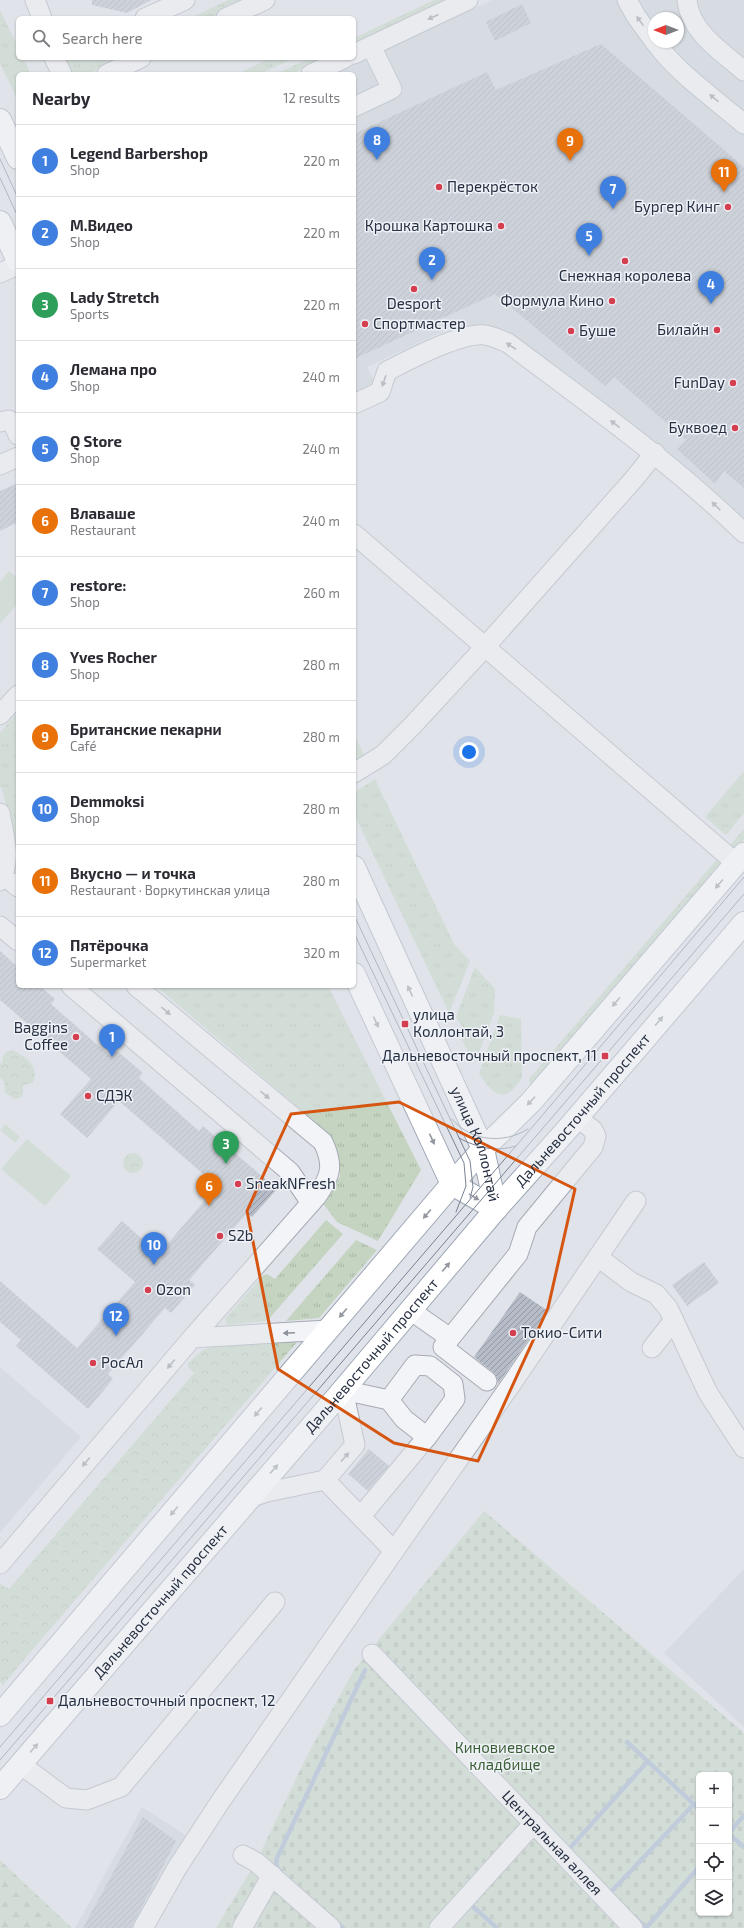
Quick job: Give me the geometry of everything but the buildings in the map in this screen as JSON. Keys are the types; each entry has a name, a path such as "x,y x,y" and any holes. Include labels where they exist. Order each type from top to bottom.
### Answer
{"main road":[{"path":"0,120 16,154"},
{"path":"0,222 16,257"},
{"path":"0,1715 482,1149 531,1102 740,859"},
{"name":"улица Коллонтай","path":"356,871 482,1149 496,1209"},
{"name":"Дальневосточный проспект","path":"0,1788 343,1390 496,1209 744,923"},
{"path":"356,978 452,1184"},
{"name":"улица Коллонтай","path":"452,1184 496,1209"}],"street":[{"path":"149,16 185,0"},
{"path":"230,16 265,0"},
{"path":"356,53 468,0"},
{"path":"627,0 648,33"},
{"path":"687,0 688,10 698,31 744,71"},
{"path":"356,105 392,89 371,46"},
{"path":"658,48 685,74 744,124"},
{"path":"55,60 61,72"},
{"path":"111,72 137,60"},
{"path":"315,72 341,60"},
{"path":"0,273 16,266"},
{"path":"356,403 380,392 387,372 424,352 465,338 485,335 508,343 655,453 712,502 744,533"},
{"path":"0,422 9,420 16,431"},
{"path":"356,772 383,754 412,726 485,647 633,480 655,453"},
{"path":"0,465 16,458"},
{"path":"356,536 413,583 485,647 740,859"},
{"path":"0,715 16,697"},
{"path":"0,813 7,854 4,872 10,883"},
{"path":"0,926 16,939"},
{"path":"73,988 290,1172 311,1203"},
{"path":"0,1564 192,1338 311,1203 330,1175 329,1158 323,1142 138,988"},
{"path":"430,1366 446,1342 518,1254 527,1227 593,1147 596,1136 593,1130 577,1117"},
{"path":"143,1928 177,1868 220,1802 510,1386 636,1201"},
{"path":"598,1257 631,1282 656,1294 668,1308 708,1393 744,1448"},
{"path":"410,1310 487,1381"},
{"path":"652,1348 674,1320"},
{"path":"192,1338 328,1330"},
{"path":"361,1516 427,1437 455,1399 453,1384 430,1366 415,1365 389,1400"},
{"path":"249,1498 268,1492 325,1480 355,1445 343,1390 389,1400 404,1418 427,1437"},
{"path":"325,1480 394,1551"},
{"path":"20,1764 66,1798 87,1800 121,1787 275,1602"},
{"name":"Центральная аллея","path":"372,1654 633,1928"},
{"path":"439,1928 534,1823"},
{"path":"243,1855 256,1862 272,1875 331,1928"},
{"path":"242,1928 272,1875"}],"highlighted area":[{"path":"399,1102 575,1189 548,1308 478,1461 394,1443 278,1369 247,1211 291,1114"}],"shaded area":[{"path":"492,0 744,0 744,526 485,327 454,326 367,367 376,385 356,395 356,72 337,72"},
{"path":"0,1367 81,1437 0,1533"},
{"path":"744,1569 744,1727 664,1653"},
{"path":"142,1807 190,1838 138,1928 75,1928"}],"green space":[{"path":"228,0 247,0 214,16 195,16"},
{"path":"434,0 449,0 356,44 356,37"},
{"path":"0,10 16,43 16,60 24,60 30,72 16,72 16,97 0,63"},
{"path":"63,60 119,60 92,72 69,72"},
{"path":"266,60 290,60 264,72 241,72"},
{"path":"306,60 322,60 296,72 280,72"},
{"path":"9,571 16,577 16,605 0,624 0,582"},
{"path":"16,714 15,871 15,842 2,789 0,787 0,733"},
{"path":"356,739 367,760 356,768"},
{"path":"744,771 744,813 726,835 705,817"},
{"path":"375,779 454,944 470,961 449,1013 356,818 356,792"},
{"path":"744,829 744,840 735,850 728,847"},
{"path":"719,857 722,859 722,866 531,1088 529,1079"},
{"path":"475,967 495,989 494,1013 478,1055 471,1057 461,1038 463,1028 456,1017"},
{"path":"158,988 329,988 421,1170 378,1241 337,1222 321,1201 340,1177 338,1152 320,1126"},
{"path":"500,1015 521,1019 522,1078 511,1091 506,1094 496,1093 492,1090 479,1073"},
{"path":"12,1050 27,1059 35,1072 33,1083 23,1085 23,1095 20,1098 15,1099 5,1093 4,1081 0,1078 0,1062 2,1064 3,1056 6,1052"},
{"path":"5,1124 20,1137 15,1143 0,1130"},
{"path":"27,1139 71,1176 45,1206 1,1169"},
{"path":"133,1153 140,1156 143,1163 140,1170 133,1173 126,1170 123,1163 126,1156"},
{"path":"326,1220 343,1234 267,1321 227,1325 225,1319 262,1276 267,1274 275,1279"},
{"path":"356,1240 377,1250 319,1318 286,1321"},
{"path":"298,1341 3,1685 0,1682 0,1584 9,1589 194,1373 188,1367 188,1363 203,1350 211,1347"},
{"name":"Киновиевское кладбище","path":"484,1511 744,1733 744,1928 216,1928 256,1862 307,1756 354,1670"},
{"path":"0,1860 72,1928 0,1928"}],"waterway":[{"path":"280,1872 276,1865 277,1858 365,1670"},
{"path":"627,1742 698,1808"},
{"path":"569,1849 648,1761"},
{"path":"611,1892 694,1804"},
{"path":"732,1829 744,1815"},
{"path":"732,1837 744,1847"},
{"path":"646,1928 696,1870"},
{"path":"470,1904 497,1928"},
{"path":"638,1920 645,1928"},
{"path":"336,1922 343,1928"}],"tram line":[{"path":"0,159 16,194"},
{"path":"0,178 16,213"},
{"path":"0,1747 540,1118 744,877"},
{"path":"0,1760 744,894"},
{"path":"356,919 470,1161 473,1187 470,1198"},
{"path":"356,937 464,1163 466,1186 456,1212"},
{"path":"452,1119 460,1127 469,1132 488,1138 509,1137 528,1129"},
{"path":"459,1138 480,1147 494,1149 516,1146"}],"place":[{"name":"Yves Rocher","path":"377,160"},
{"name":"Британские пекарни","path":"570,161"},
{"name":"Перекрёсток","path":"439,187"},
{"name":"Вкусно — и точка","path":"724,192"},
{"name":"Бургер Кинг","path":"728,207"},
{"name":"restore:","path":"613,209"},
{"name":"Крошка Картошка","path":"501,226"},
{"name":"Q Store","path":"589,256"},
{"name":"Снежная королева","path":"625,261"},
{"name":"М.Видео","path":"432,280"},
{"name":"Desport","path":"414,289"},
{"name":"Формула Кино","path":"612,301"},
{"name":"Лемана про","path":"711,304"},
{"name":"Спортмастер","path":"365,324"},
{"name":"Билайн","path":"717,330"},
{"name":"Буше","path":"571,331"},
{"name":"FunDay","path":"733,383"},
{"name":"Буквоед","path":"735,428"},
{"name":"улица Коллонтай, 3","path":"405,1024"},
{"name":"Baggins Coffee","path":"76,1037"},
{"name":"Дальневосточный проспект, 11","path":"605,1056"},
{"name":"Legend Barbershop","path":"112,1057"},
{"name":"СДЭК","path":"88,1096"},
{"name":"Lady Stretch","path":"226,1164"},
{"name":"SneakNFresh","path":"238,1184"},
{"name":"Влаваше","path":"209,1206"},
{"name":"S2b","path":"220,1236"},
{"name":"Demmoksi","path":"154,1265"},
{"name":"Ozon","path":"148,1290"},
{"name":"Токио-Сити","path":"513,1333"},
{"name":"Пятёрочка","path":"116,1336"},
{"name":"РосАл","path":"93,1363"},
{"name":"Дальневосточный проспект, 12","path":"50,1701"}]}
